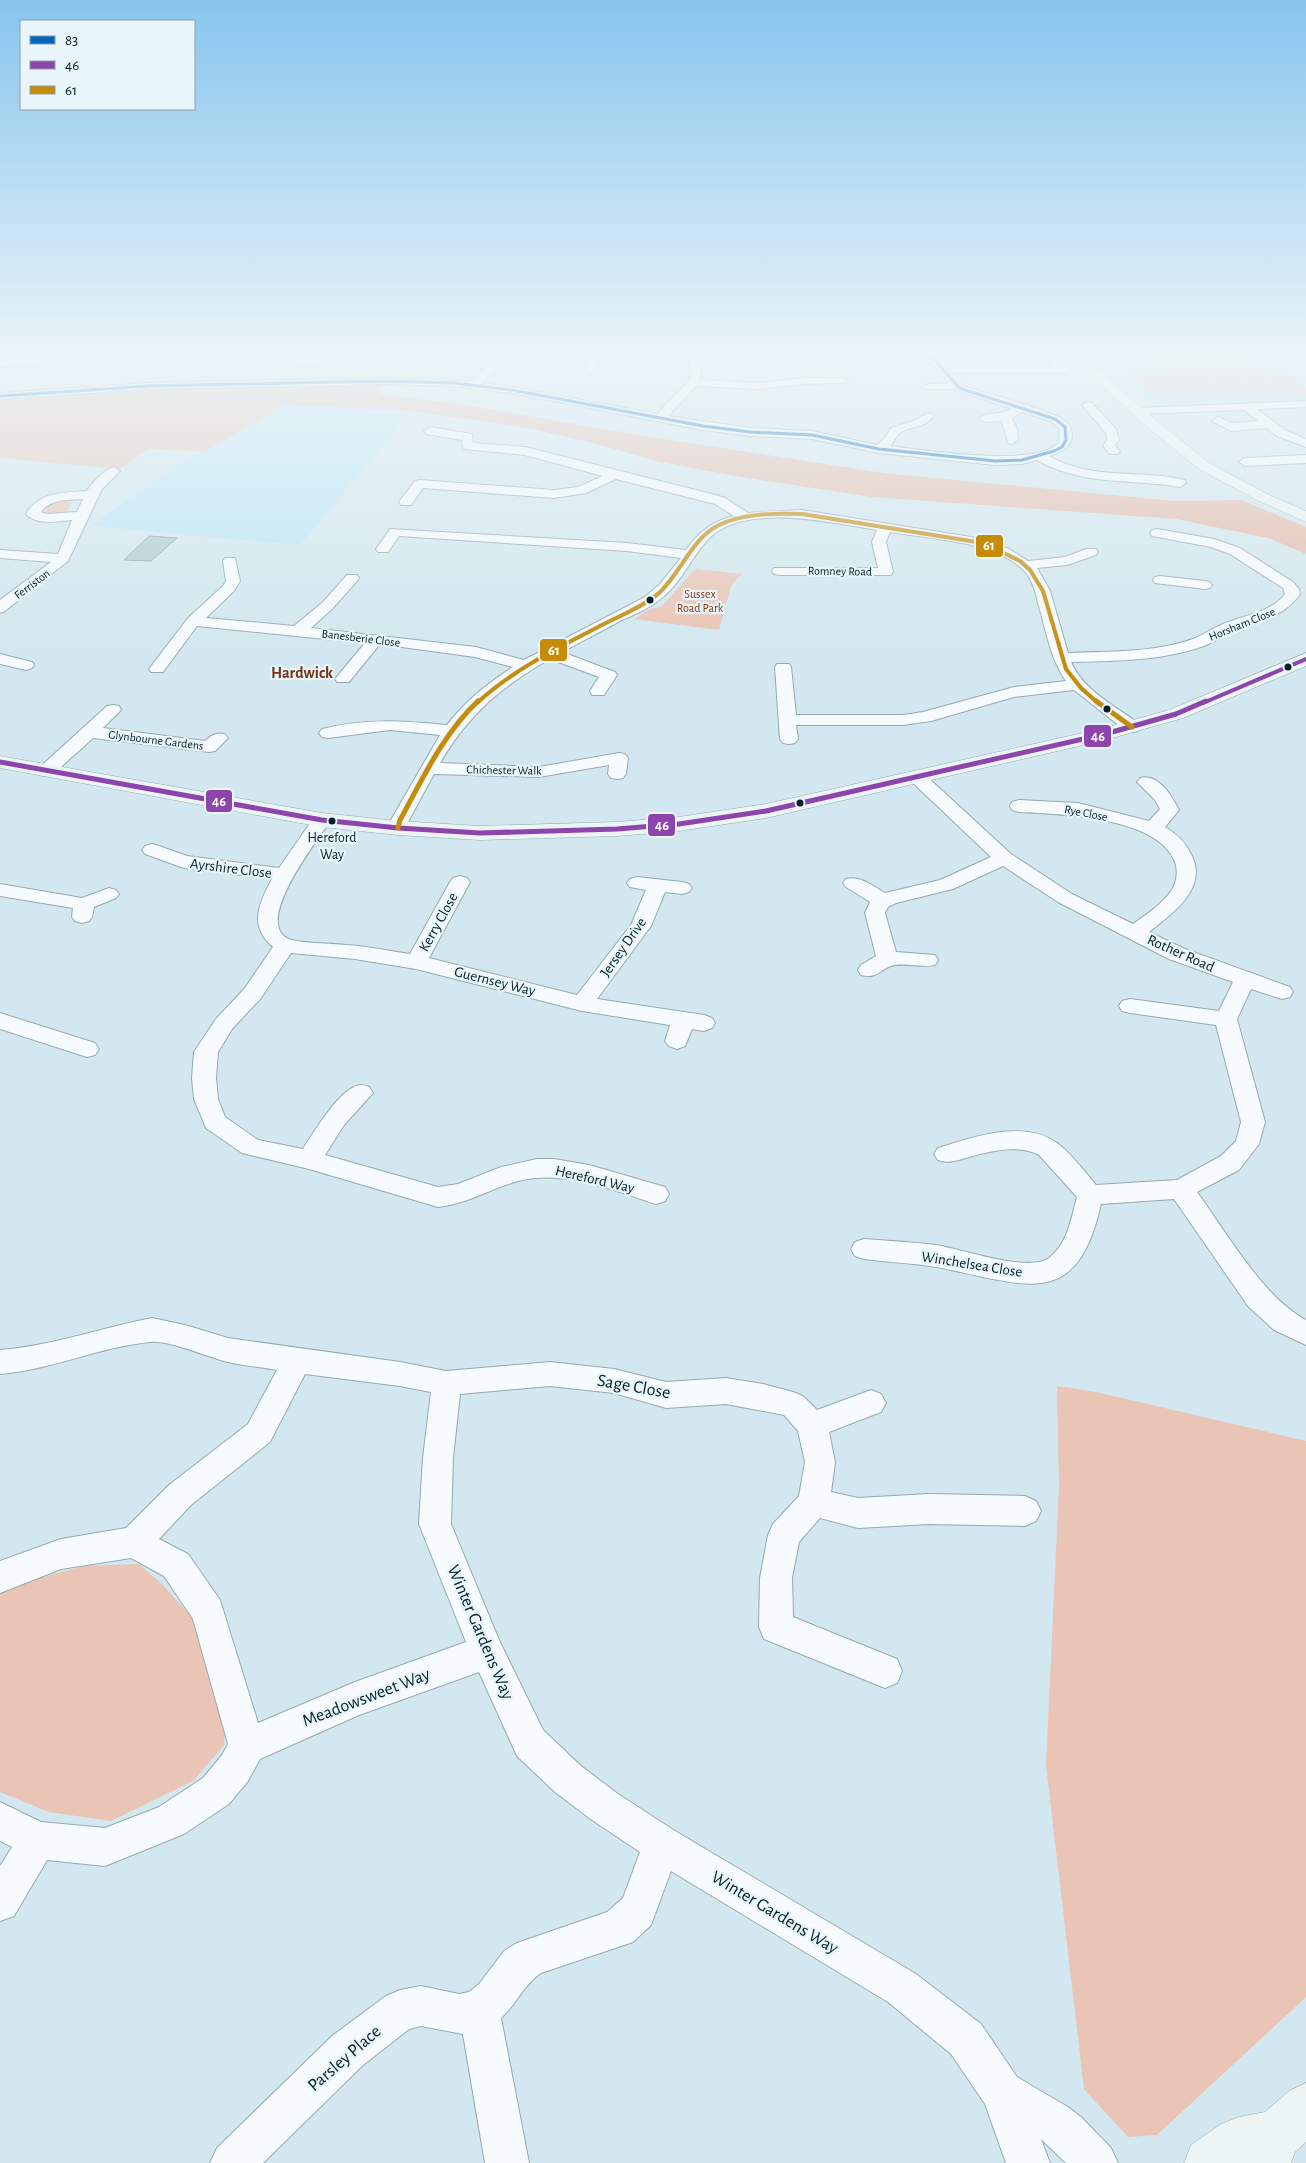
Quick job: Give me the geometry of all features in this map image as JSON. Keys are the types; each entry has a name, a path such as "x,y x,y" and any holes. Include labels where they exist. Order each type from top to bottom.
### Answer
{"street":[{"path":"536,454 669,489 707,497 726,505 746,517"},
{"path":"927,454 995,461 1022,460 1045,454"},
{"path":"1189,454 1204,466 1264,498 1306,517"},
{"path":"1040,456 1074,472 1098,476 1164,477 1180,483"},
{"path":"1245,462 1306,459"},
{"name":"Ferriston","path":"0,608 63,558 80,516 91,495 96,487 114,471"},
{"path":"406,502 420,484 554,494 581,490 615,475"},
{"path":"80,516 46,518 33,514 38,505 43,501 91,495"},
{"path":"398,828 451,731 466,713 526,666 662,592 702,537 722,524 746,517 802,514 983,543 1008,553 1028,565 1039,581 1061,658 1068,672 1078,686 1132,727"},
{"name":"Romney Road","path":"778,570 886,572 879,542 885,528"},
{"path":"383,550 395,532 626,547 690,555"},
{"name":"Horsham Close","path":"1061,658 1133,654 1200,642 1237,624 1262,618 1278,610 1299,592 1235,551 1214,542 1157,533"},
{"path":"1028,565 1067,561 1091,552"},
{"name":"Ferriston","path":"0,554 63,558"},
{"path":"157,669 193,621 229,588 233,581 230,561"},
{"path":"298,631 328,605 352,578"},
{"path":"1160,580 1205,586"},
{"name":"Banesberie Close","path":"193,621 376,639 476,652 526,666"},
{"path":"360,682 335,678 376,639"},
{"path":"550,653 608,675 598,691"},
{"path":"0,658 26,665"},
{"path":"0,762 322,820 398,828 480,833 556,832 679,824 766,812 1132,727 1176,714 1218,698 1305,660"},
{"path":"783,667 789,740"},
{"path":"788,720 903,720 925,717 1014,692 1078,686"},
{"name":"Glynbourne Gardens","path":"46,771 113,710"},
{"path":"328,733 350,722 451,731"},
{"name":"Glynbourne Gardens","path":"89,732 209,748 219,738"},
{"name":"Chichester Walk","path":"430,768 539,772 618,766 623,739"},
{"name":"Rother Road","path":"918,778 1004,858 1065,898 1177,954 1282,992"},
{"path":"1146,782 1163,797 1170,810 1152,828"},
{"name":"Rye Close","path":"1019,806 1054,813 1078,809 1152,828 1170,837 1187,862 1188,876 1183,889 1169,906 1136,932"},
{"path":"285,946 270,932 268,920 271,903 283,874 322,820"},
{"name":"Ayrshire Close","path":"152,850 184,862 283,874"},
{"path":"926,960 878,964 875,913 879,904 889,898 946,884 1004,858"},
{"name":"Kerry Close","path":"416,962 460,882"},
{"path":"636,883 682,888"},
{"path":"853,883 884,901"},
{"name":"Jersey Drive","path":"582,1004 641,926 658,886"},
{"path":"0,890 83,911 109,894"},
{"name":"Guernsey Way","path":"285,946 355,952 416,962 582,1004 688,1028"},
{"name":"Hereford Way","path":"285,946 253,993 224,1024 206,1052 204,1078 206,1099 215,1122 251,1147 309,1160 438,1197 453,1196 522,1170 547,1168 577,1172 656,1194"},
{"path":"947,1154 999,1141 1030,1142 1048,1148 1090,1195 1181,1189 1230,1163 1247,1144 1254,1122 1226,1019 1245,979"},
{"path":"1130,1006 1226,1019"},
{"path":"0,1021 87,1049"},
{"path":"309,1160 335,1119 361,1093"},
{"path":"1181,1189 1258,1298 1284,1322 1306,1333"},
{"name":"Winchelsea Close","path":"864,1249 937,1256 1022,1274 1050,1272 1069,1256 1078,1236 1090,1195"},
{"path":"0,1362 24,1360 114,1337 152,1330 185,1336 228,1350 400,1374 446,1383"},
{"path":"0,1578 61,1554 134,1542 180,1495 259,1433 296,1361"},
{"name":"Sage Close","path":"446,1383 550,1374 614,1381 666,1395 726,1391 763,1397 793,1405 812,1425"},
{"name":"Winter Gardens Way","path":"446,1383 444,1418 438,1458 435,1524 487,1652 530,1743 605,1807 662,1844 902,1988 966,2039 1002,2092 1028,2163"},
{"path":"870,1404 812,1425 820,1462 814,1502 784,1535 776,1578 776,1627 885,1671"},
{"path":"814,1502 858,1513 929,1508 1026,1511"},
{"path":"0,1821 38,1840 105,1847 171,1821 216,1791 235,1768 247,1746 208,1612 176,1565 134,1542"},
{"name":"Meadowsweet Way","path":"247,1746 354,1699 487,1652"},
{"path":"0,1902 38,1840"},
{"path":"507,2163 479,2010 493,1998 518,1965 531,1957 620,1928 637,1911 662,1844"},
{"name":"Parsley Place","path":"232,2163 347,2051 400,2010 421,2006 459,2014 479,2010"},
{"name":"Winter Gardens Way","path":"1002,2092 1060,2127 1096,2163"},
{"path":"1209,2163 1238,2142 1283,2135"}],"shaded area":[{"path":"198,454 375,454 300,545 91,526 164,473"},
{"path":"631,454 760,454 883,473 1175,501 1241,500 1306,527 1306,554 1268,538 1176,519 872,497 741,477 656,461"}],"green space":[{"path":"0,454 141,454 120,469 0,458"},
{"path":"67,499 73,501 65,514 46,514 46,507 50,503"},
{"name":"Sussex Road Park","path":"695,569 742,574 731,586 719,630 634,619 650,609 662,606"},
{"path":"1057,1386 1096,1392 1306,1441 1306,1997 1157,2135 1128,2137 1084,2089 1046,1765 1059,1487"},
{"path":"138,1564 162,1584 194,1620 225,1725 224,1745 193,1781 111,1821 49,1812 0,1792 0,1589 84,1566"}],"building":[{"path":"149,536 177,538 151,561 124,560"}],"transit line":[{"name":"83","path":"927,454 995,461 1022,460 1044,454"},
{"name":"61","path":"398,828 400,820 422,779 448,736 466,713 485,695 529,664 553,650 650,600 672,580 701,539 709,531 720,524 747,517 802,514 983,543 1004,552 1020,561 1038,580 1043,591 1063,662 1074,680 1106,709 1132,727"},
{"name":"46","path":"0,762 322,820 398,828 480,833 617,829 679,824 766,811 1105,734 1176,714 1306,659"}],"place":[{"name":"Hereford Way","path":"332,821"}],"district":[{"name":"Hardwick","path":"302,672"}]}
